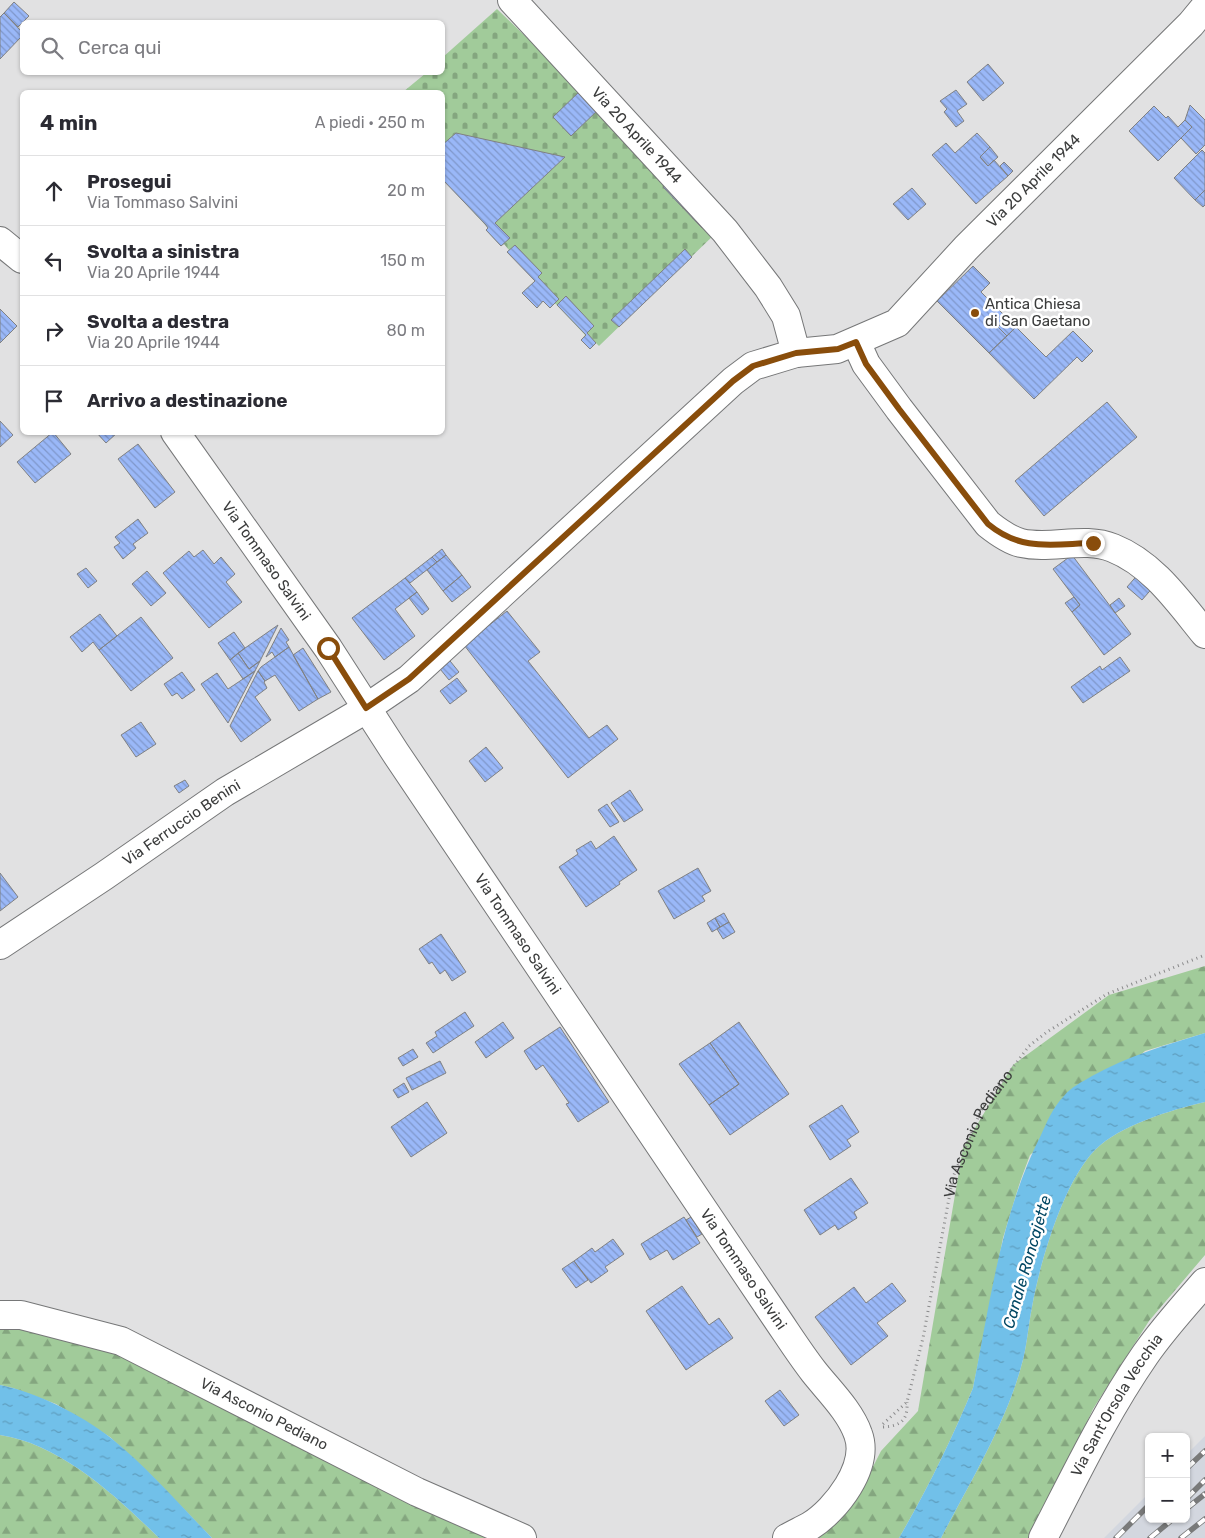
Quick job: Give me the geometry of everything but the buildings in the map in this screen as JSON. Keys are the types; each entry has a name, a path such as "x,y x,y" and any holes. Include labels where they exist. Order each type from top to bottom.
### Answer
{"street":[{"name":"Via 20 Aprile 1944","path":"512,0 725,232 768,287 786,316 796,353"},
{"name":"Via 20 Aprile 1944","path":"366,708 409,679 733,381 753,366 796,353 838,349 897,323 966,248 1184,31 1205,7"},
{"path":"0,241 20,257"},
{"path":"856,342 866,364 988,524 1000,534 1020,543 1093,543 1112,548 1137,560 1167,587 1205,634"},
{"name":"Via Tommaso Salvini","path":"177,435 328,648 366,708 812,1370 852,1420 869,1432"},
{"name":"Via Ferruccio Benini","path":"0,945 225,792 366,708"},
{"name":"Via Sant'Orsola Vecchia","path":"1043,1538 1110,1410 1130,1378 1170,1322 1205,1282"},
{"name":"Via Asconio Pediano","path":"0,1315 21,1315 121,1341 418,1492 522,1538"},
{"path":"787,1538 811,1526 824,1516 844,1492 859,1464 861,1450 869,1432"}],"path":[{"name":"Via Asconio Pediano","path":"869,1432 894,1426 902,1421 907,1412 907,1402 923,1338 953,1177 982,1108 1030,1046 1047,1032 1108,994 1205,955"},
{"path":"891,1417 907,1402"}],"shaded area":[{"path":"1205,1436 1205,1538 1104,1538 1145,1497 1145,1523 1190,1523 1190,1451"}],"green space":[{"path":"497,9 581,90 716,233 599,346 596,343 590,349 581,340 585,335 557,305 554,303 550,308 543,301 537,308 522,293 535,281 504,244 501,246 486,230 488,228 445,181 445,90 405,90 424,75 445,75 445,55"},
{"path":"1205,966 1205,1033 1145,1051 1030,1155 1003,1238 973,1388 939,1464 899,1538 810,1538 857,1498 881,1451 918,1411 963,1148 1013,1065 1109,995"},
{"path":"1205,1102 1205,1255 1149,1321 1093,1409 1033,1538 941,1538 986,1454 1006,1411 1023,1360 1036,1289 1047,1246 1063,1202 1083,1164 1095,1150 1118,1133 1162,1114"},
{"path":"0,1318 121,1344 498,1538 212,1538 149,1473 110,1437 56,1404 0,1385"},
{"path":"0,1435 23,1440 45,1449 87,1474 159,1538 0,1538"}],"water":[{"name":"Canale Roncajette","path":"1205,1033 1205,1102 1162,1114 1118,1133 1095,1150 1083,1164 1054,1224 1036,1289 1021,1367 1006,1411 986,1454 941,1538 899,1538 939,1464 973,1388 991,1291 1006,1227 1027,1165 1053,1110 1070,1090 1106,1069 1147,1052"},
{"path":"0,1385 14,1388 58,1405 99,1429 163,1486 212,1538 159,1538 87,1474 45,1449 23,1440 0,1435"}],"railway":[{"path":"1190,1465 1205,1451"},
{"path":"1190,1495 1205,1480"},
{"path":"1190,1506 1205,1494"},
{"path":"1116,1538 1145,1509"},
{"path":"1181,1538 1205,1519"},
{"path":"1150,1538 1168,1523"}],"place":[{"name":"Antica Chiesa di San Gaetano","path":"975,313"}],"route":[{"path":"328,648 366,708 409,679 580,520 733,381 753,366 796,353 838,349 856,342 866,364 937,460 988,524 1000,534 1020,543 1093,543"}]}
